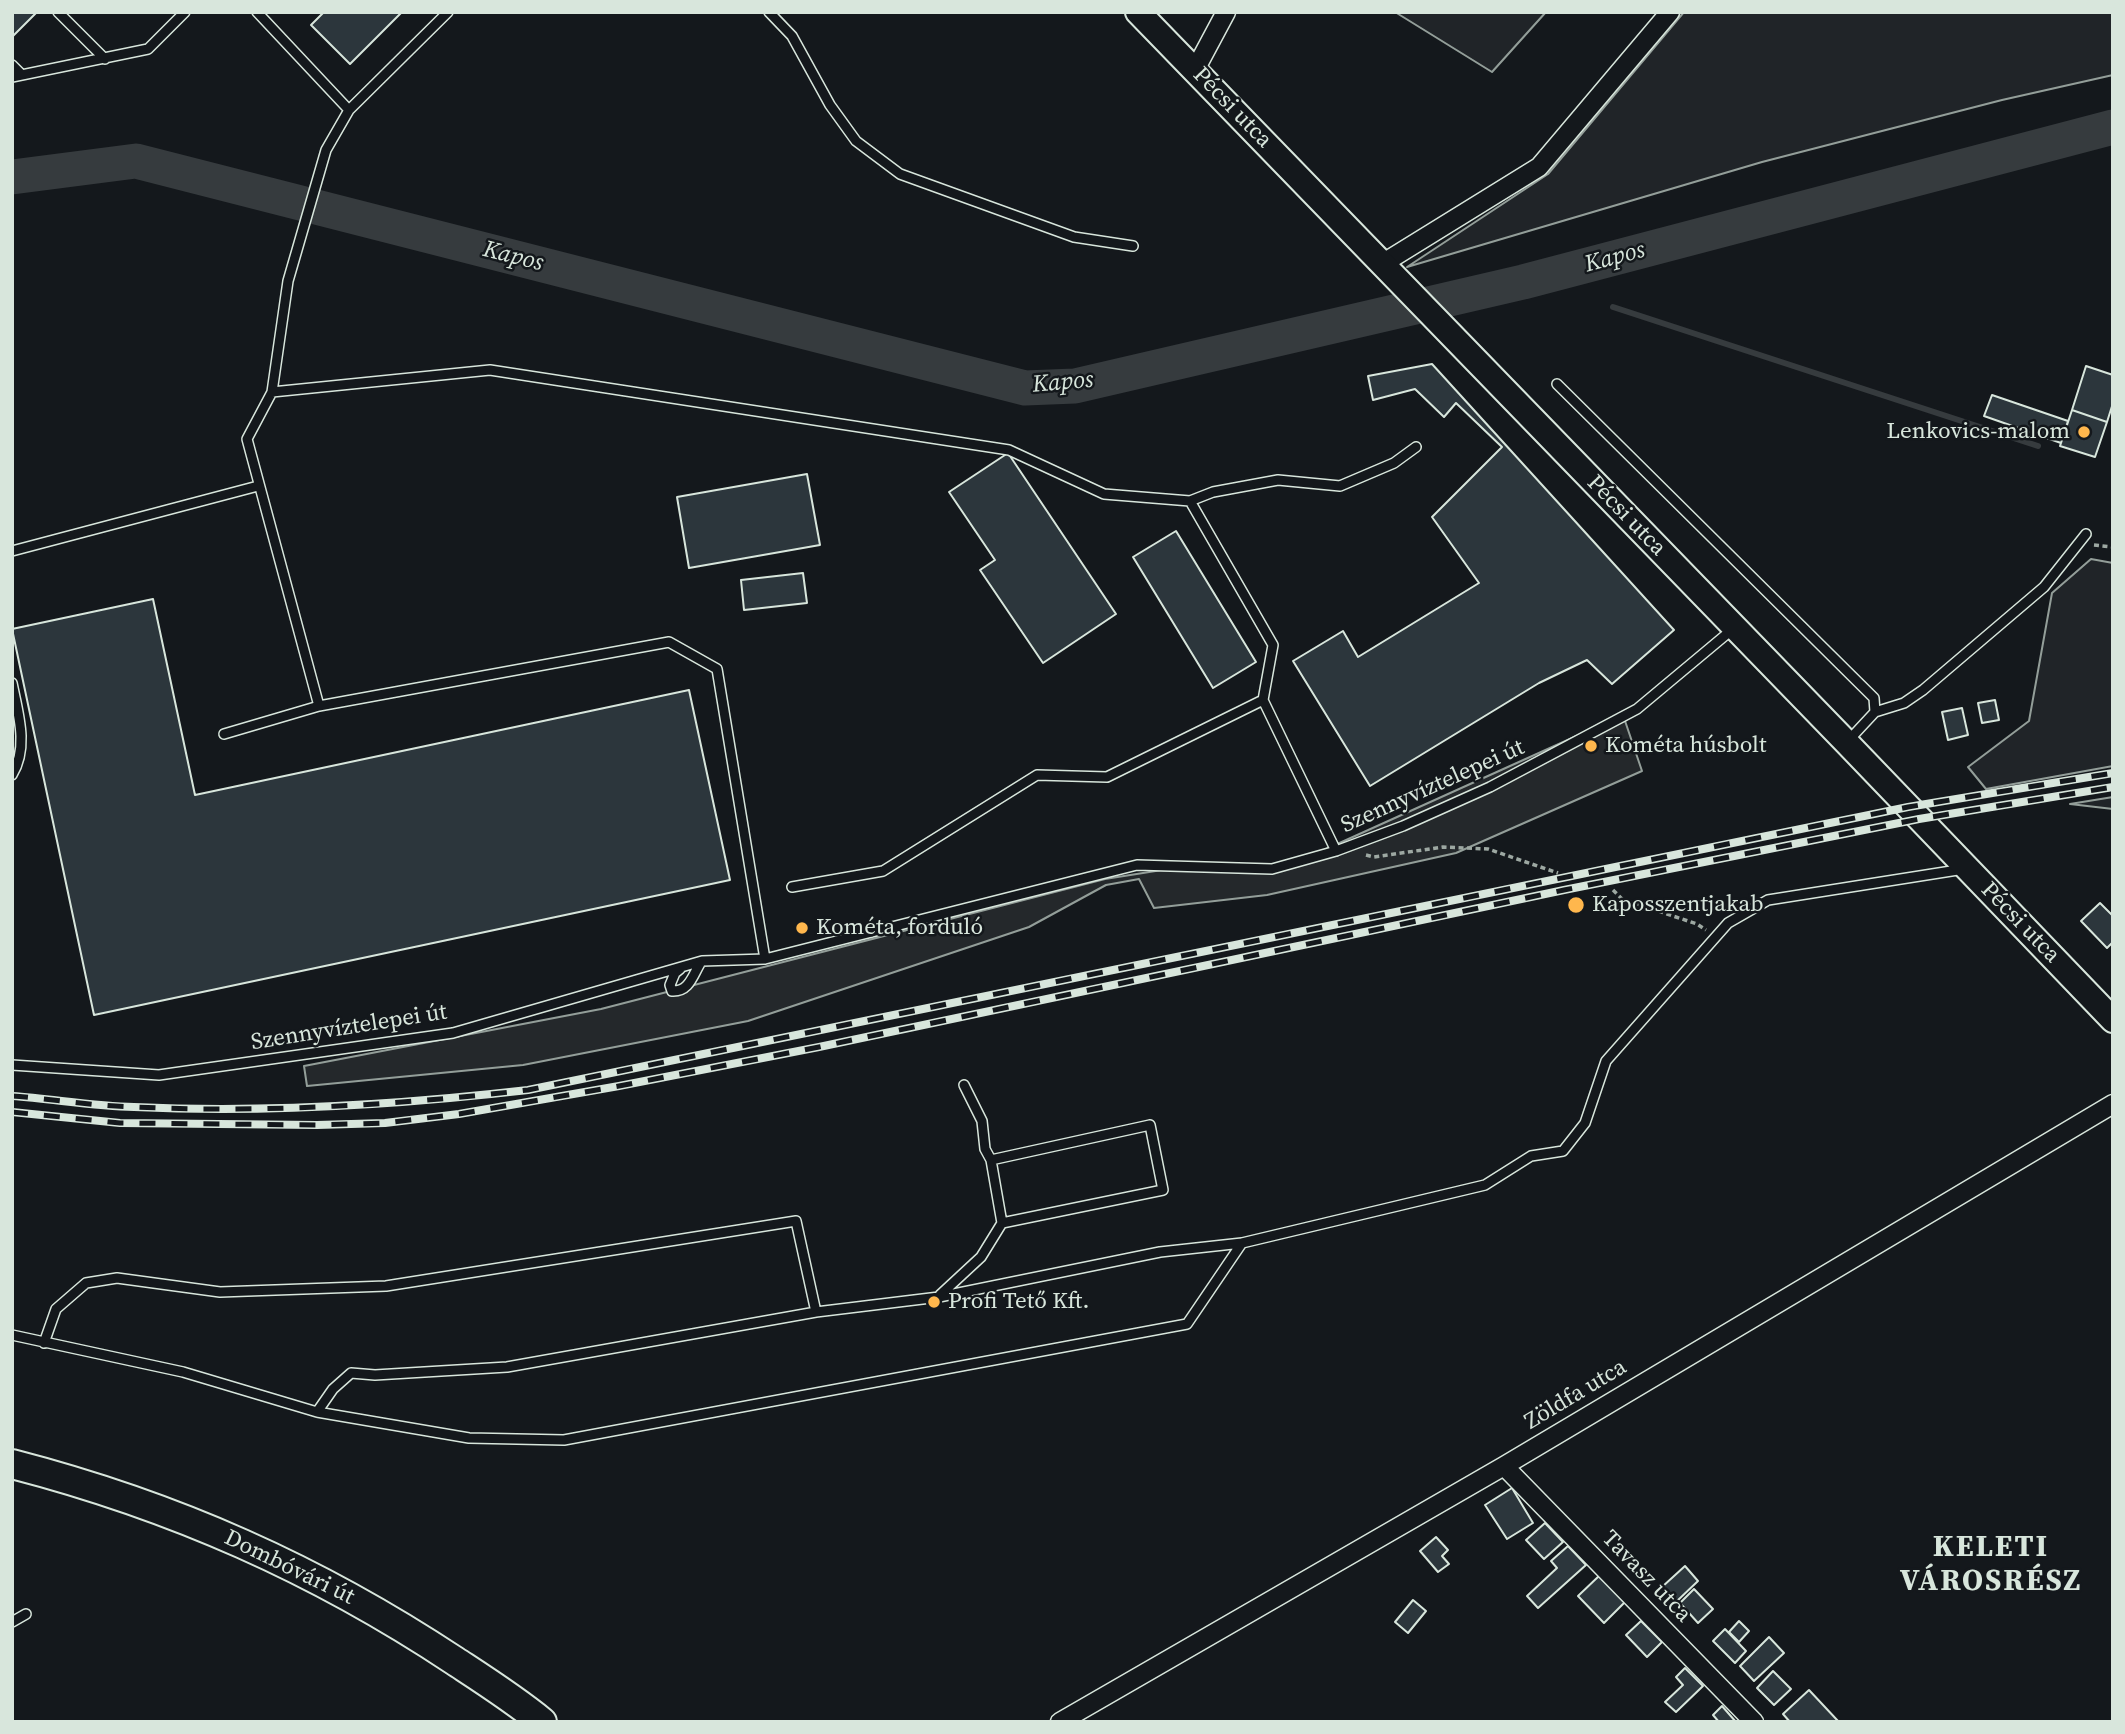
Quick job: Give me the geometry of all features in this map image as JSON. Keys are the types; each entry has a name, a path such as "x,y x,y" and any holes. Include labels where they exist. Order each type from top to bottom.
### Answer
{"main road":[{"name":"Dombóvári út","path":"12,1464 181,1517 255,1548 337,1589 416,1635 517,1702 542,1722"}],"street":[{"name":"Pécsi utca","path":"1138,12 2113,1020"},
{"path":"1195,70 1226,12"},
{"path":"1390,272 1539,167 1670,12"},
{"name":"Zöldfa utca","path":"1060,1722 1504,1466 2113,1104"},
{"name":"Tavasz utca","path":"1504,1466 1754,1722"}],"lane":[{"path":"58,12 105,59"},
{"path":"12,65 17,76 148,49 185,12"},
{"path":"257,12 349,110"},
{"path":"319,706 247,439 272,392 288,281 326,150 349,110 448,12"},
{"path":"769,12 792,36 830,105 856,141 901,174 1074,237 1133,246"},
{"path":"272,392 490,370 1009,450 1104,494 1190,501 1213,492 1278,480 1340,486 1394,463 1416,447"},
{"path":"1557,384 1874,698 1875,712"},
{"path":"12,551 258,486"},
{"path":"1190,501 1273,645 1264,701 1336,851"},
{"path":"1846,742 1875,712 1905,703 1923,690 2044,587 2086,534"},
{"name":"Szennyvíztelepei út","path":"765,959 1137,865 1272,869 1336,851 1403,826 1490,787 1637,709 1734,628"},
{"path":"224,734 319,706 669,642 717,669 765,959 702,961 687,987 679,992 673,991 670,985 675,973 685,966"},
{"path":"12,683 22,736 18,765 12,775"},
{"path":"792,887 883,871 1037,775 1107,777 1264,701"},
{"path":"317,1412 333,1389 352,1373 374,1375 507,1367 816,1312 939,1297 1160,1252 1242,1243 1485,1185 1531,1156 1563,1150 1585,1122 1606,1061 1728,923 1768,900 1968,869"},
{"name":"Szennyvíztelepei út","path":"12,1065 159,1075 453,1033 702,961"},
{"path":"939,1297 981,1257 1002,1223 992,1160 985,1149 982,1121 964,1085"},
{"path":"992,1160 1150,1125 1163,1190 1002,1223"},
{"path":"44,1343 56,1309 86,1283 117,1278 220,1292 386,1286 796,1221 816,1312"},
{"path":"12,1335 183,1372 317,1412 469,1438 564,1440 1187,1324 1242,1243"},
{"path":"12,1622 26,1614"}],"path":[{"path":"1336,851 1374,856 1443,847 1488,849 1558,873"},
{"path":"1613,890 1622,900 1697,923 1715,937"}],"shaded area":[{"path":"1395,12 1546,12 1492,72"},
{"path":"1684,12 2113,12 2113,75 2002,100 1762,162 1407,267 1548,174"},
{"path":"2091,559 2113,563 2113,766 1986,789 1968,767 2029,721 2052,593"},
{"path":"1623,715 1642,771 1456,853 1267,895 1154,908 1139,879 1106,885 1029,927 748,1021 523,1065 307,1086 304,1066 601,1009 1105,879 1162,870 1273,873"},
{"path":"2113,797 2113,809 2070,804"}],"building":[{"path":"12,12 37,12 12,37"},
{"path":"324,12 402,12 350,64 311,25"},
{"path":"1432,364 1674,630 1612,684 1587,660 1539,683 1370,786 1293,661 1343,631 1358,657 1479,583 1432,517 1502,447 1456,403 1444,417 1415,389 1373,400 1368,376"},
{"path":"2086,366 2113,375 2113,403 2107,422 2072,410"},
{"path":"1992,395 2068,421 2061,443 1984,416"},
{"name":"Lenkovics-malom","path":"2072,410 2107,422 2095,457 2060,446"},
{"path":"1008,453 1116,614 1043,663 980,570 995,560 949,492"},
{"path":"807,474 820,545 689,568 677,497"},
{"path":"1176,531 1256,662 1213,688 1133,557"},
{"path":"803,573 807,603 744,610 741,580"},
{"path":"153,599 195,795 689,690 730,880 94,1015 12,629"},
{"path":"1995,700 1999,720 1982,723 1978,703"},
{"path":"1962,708 1968,735 1948,740 1942,712"},
{"path":"2100,903 2113,916 2113,942 2107,948 2081,921"},
{"path":"1512,1488 1533,1523 1507,1539 1485,1505"},
{"path":"1545,1523 1563,1542 1544,1559 1526,1540"},
{"path":"1436,1537 1448,1550 1442,1556 1449,1564 1438,1572 1420,1551"},
{"path":"1568,1546 1586,1565 1538,1608 1527,1596 1557,1568 1551,1561"},
{"path":"1685,1566 1698,1581 1676,1602 1662,1587"},
{"path":"1600,1575 1625,1602 1604,1623 1578,1596"},
{"path":"1694,1589 1713,1609 1698,1623 1680,1603"},
{"path":"1413,1600 1426,1611 1408,1633 1395,1622"},
{"path":"1641,1621 1662,1642 1647,1657 1626,1635"},
{"path":"1739,1621 1749,1631 1739,1642 1729,1632"},
{"path":"1725,1629 1746,1651 1735,1663 1713,1641"},
{"path":"1769,1637 1784,1653 1754,1681 1740,1666"},
{"path":"1685,1668 1703,1686 1676,1712 1665,1702 1683,1685 1676,1677"},
{"path":"1773,1671 1791,1689 1774,1705 1757,1688"},
{"path":"1809,1690 1838,1722 1790,1722 1783,1714"},
{"path":"1722,1706 1736,1722 1719,1722 1713,1715"}],"waterway":[{"name":"Kapos","path":"12,177 136,161 1025,388 1075,386 1523,282 2113,127"},
{"path":"1613,307 2038,446"}],"railway":[{"path":"12,1096 119,1106 233,1109 381,1104 528,1090 1908,807 2113,773"},
{"path":"12,1112 120,1123 317,1125 385,1123 459,1114 819,1047 1564,890 1919,819 2113,787"}],"place":[{"name":"Lenkovics-malom","path":"2084,432"},
{"name":"Kométa húsbolt","path":"1591,746"},
{"name":"Kaposszentjakab","path":"1576,905"},
{"name":"Kométa, forduló","path":"802,928"},
{"name":"Profi Tető Kft.","path":"934,1302"}],"district":[{"name":"KELETI VÁROSRÉSZ","path":"1991,1565"}]}
